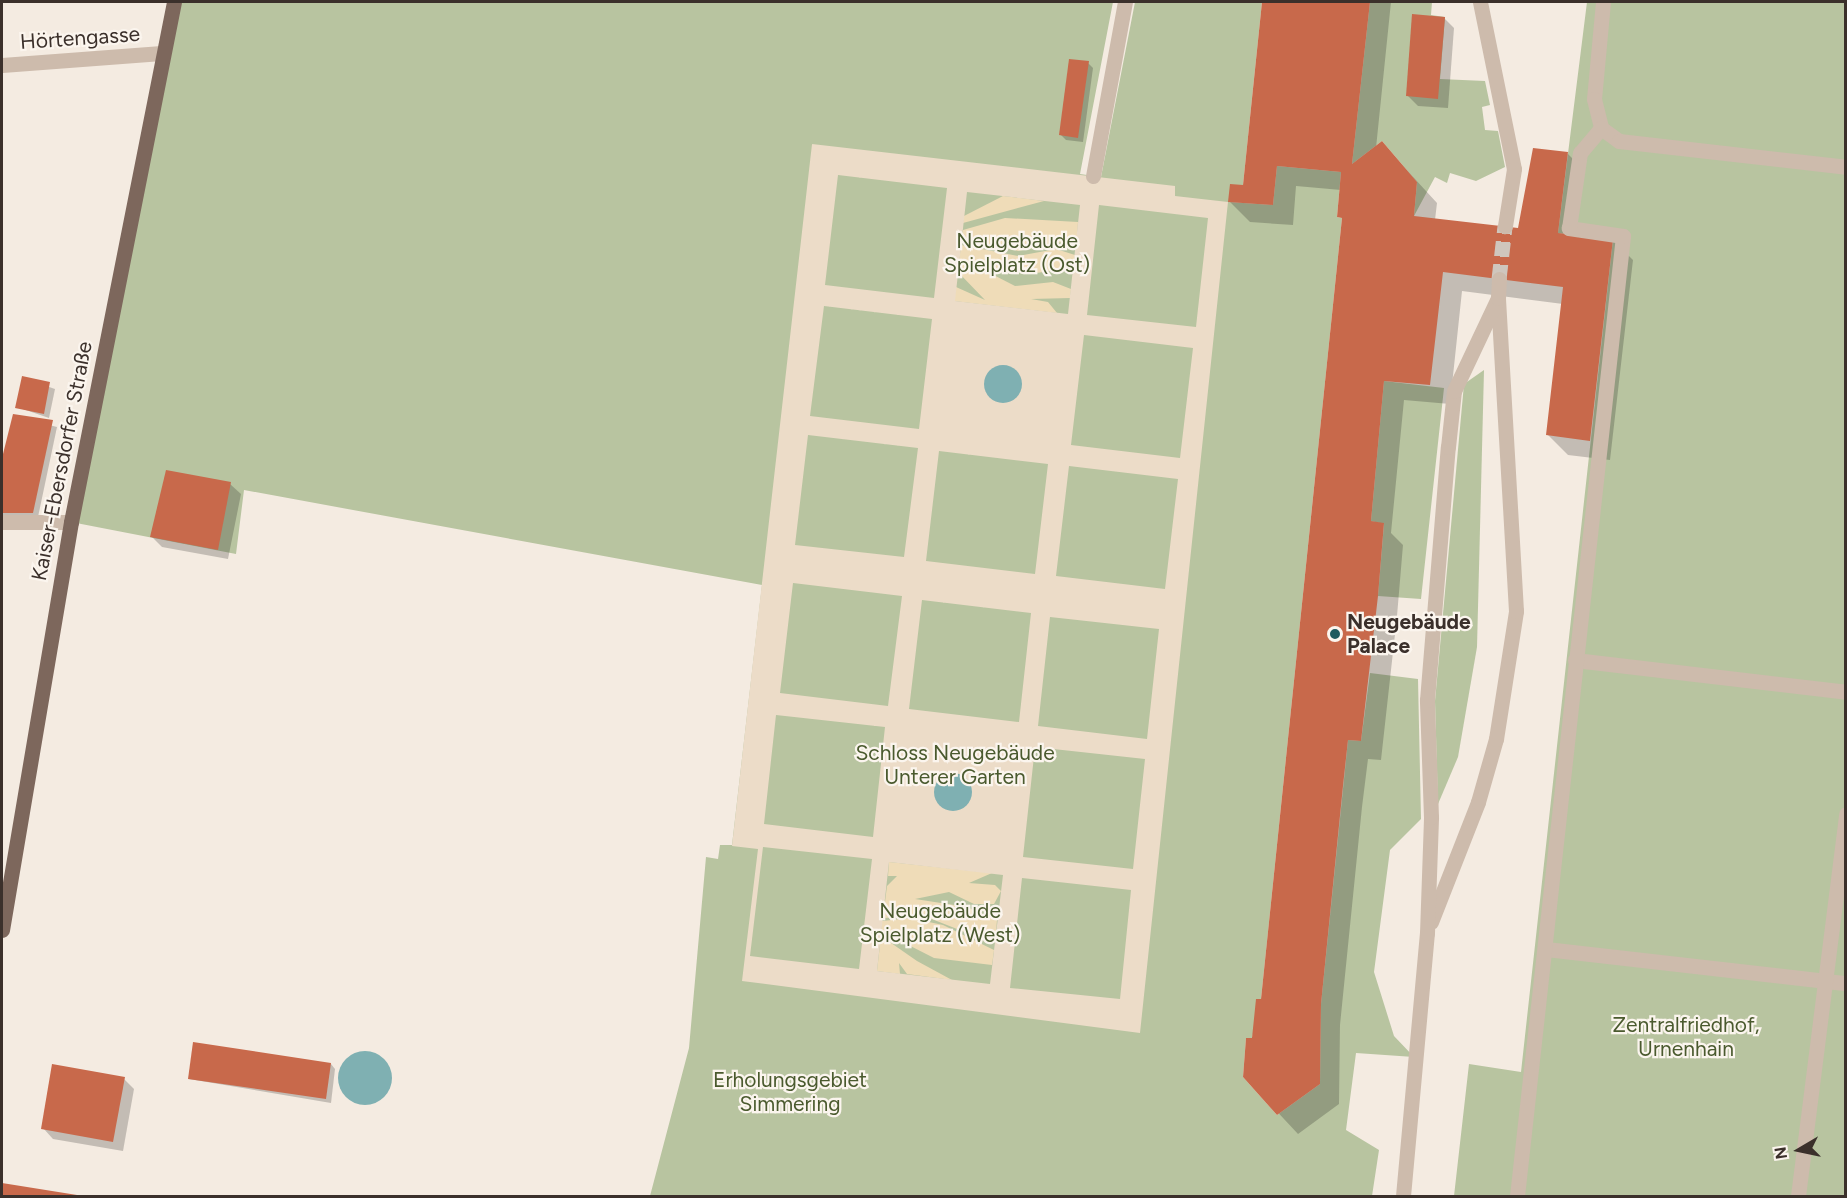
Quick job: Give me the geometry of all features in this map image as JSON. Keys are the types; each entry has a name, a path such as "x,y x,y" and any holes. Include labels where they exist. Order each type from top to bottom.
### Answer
{"main road":[{"name":"Kaiser-Ebersdorfer Straße","path":"2,930 71,522 162,53 174,2"}],"street":[{"path":"1093,176 1125,2"},
{"path":"1480,2 1514,169 1505,226"},
{"path":"1517,1197 1623,236 1569,228 1580,153 1600,128 1592,73 1603,2"},
{"name":"Hörtengasse","path":"2,65 162,53"},
{"path":"1600,128 1619,141 1845,167"},
{"path":"1427,933 1478,802 1513,642 1517,554 1498,298 1499,279"},
{"path":"1403,1197 1412,1123 1427,933 1431,818 1426,700 1449,436 1463,366 1498,298"},
{"path":"2,522 71,522"},
{"path":"1575,660 1845,692"},
{"path":"1798,1197 1845,814"},
{"path":"1546,949 1845,983"}],"green space":[{"path":"174,2 1113,2 1080,174 1101,177 1135,2 1262,2 1243,185 1229,202 1273,205 1277,166 1341,172 1337,217 1342,218 1261,999 1252,1038 1246,1038 1243,1077 1277,1115 1320,1084 1321,1004 1348,740 1361,741 1370,673 1418,679 1421,819 1390,850 1374,972 1394,1036 1414,1057 1356,1053 1346,1130 1379,1150 1372,1196 650,1196 689,1048 706,857 718,859 720,845 732,845 762,585 244,490 236,554 71,522"},
{"path":"1370,2 1432,2 1431,15 1445,17 1440,79 1485,81 1490,105 1482,107 1485,130 1498,131 1505,167 1476,181 1450,173 1447,183 1435,177 1414,216 1417,182 1382,141 1352,164"},
{"name":"Zentralfriedhof, Urnenhain","path":"1587,2 1845,2 1845,1196 1454,1196 1469,1064 1521,1072 1613,239 1558,233"},
{"path":"1484,370 1477,647 1458,757 1438,804 1435,701 1464,384"},
{"path":"1384,381 1444,388 1421,599 1378,596 1384,524 1371,521"}],"sand":[{"path":"1003,196 1044,201 963,223 964,216"},
{"path":"1005,218 1078,222 1077,239 1018,251 962,238 963,230"},
{"path":"961,245 1018,256 1056,249 1075,255 1073,268 1036,273 978,267 1015,286 1053,282 1071,289 1070,298 1031,299 1048,302 1057,313 954,301 956,287 985,300 958,272"},
{"path":"889,862 992,873 969,883 995,885 1001,891 994,904 974,904 949,892 915,899 967,907 997,920 996,933 980,938 924,916 883,918 887,886 897,876 888,876"},
{"path":"910,918 943,925 994,950 992,965 934,958 881,931 882,921"},
{"path":"881,936 917,961 952,980 907,974 899,963 900,974 877,971"}],"shaded area":[{"path":"812,144 1175,186 1175,196 1228,202 1140,1033 742,981 758,849 732,846","holes":["838,175 947,188 934,298 825,285","967,192 1080,205 1068,314 955,301","1099,205 1208,218 1196,327 1087,315","824,306 932,319 919,429 810,416","1084,335 1193,348 1180,458 1071,445","808,435 918,448 904,557 795,545","939,451 1048,464 1035,574 926,561","1069,466 1178,479 1165,589 1056,576","793,583 902,596 888,706 780,693","922,600 1031,613 1019,722 909,709","1050,617 1159,629 1147,739 1038,726","776,715 885,727 873,837 764,824","1035,747 1145,759 1133,869 1023,857","763,847 872,859 859,969 750,956","889,862 1003,875 990,984 877,971","1022,878 1131,890 1120,999 1010,988"]}],"water":[{"path":"1003,365 1017,370 1022,384 1017,398 1003,403 989,398 984,384 989,370"},
{"path":"953,773 967,778 972,792 967,806 953,811 939,806 934,792 939,778"},
{"path":"360,1051 370,1051 380,1055 388,1063 392,1078 388,1093 380,1101 370,1105 360,1105 350,1101 342,1093 338,1083 338,1073 342,1063 350,1055"}],"building":[{"name":"Neugebäude Palace","path":"1262,2 1370,2 1352,164 1382,141 1417,182 1414,216 1518,228 1533,148 1568,152 1558,233 1613,239 1590,441 1546,435 1563,287 1443,272 1430,385 1384,381 1371,521 1384,523 1378,596 1361,741 1348,740 1321,1004 1320,1084 1277,1115 1243,1077 1246,1038 1252,1038 1256,999 1261,999 1342,218 1337,217 1341,172 1277,166 1273,205 1228,202 1230,184 1243,185"},
{"path":"1412,14 1445,17 1438,99 1406,96"},
{"path":"1069,59 1089,61 1078,138 1059,135"},
{"path":"22,376 50,382 44,414 15,408"},
{"path":"13,414 53,420 33,513 2,513 2,458"},
{"path":"166,470 231,482 218,550 150,537"},
{"path":"193,1042 331,1063 326,1099 188,1079"},
{"path":"52,1064 125,1077 113,1142 41,1129"},
{"path":"2,1183 77,1195 2,1196"}],"tunnel":[{"path":"1499,279 1505,226"}],"place":[{"name":"Neugebäude Palace","path":"1335,634"}],"park label":[{"name":"Neugebäude Spielplatz (Ost)","path":"1017,253"},
{"name":"Schloss Neugebäude Unterer Garten","path":"955,765"},
{"name":"Neugebäude Spielplatz (West)","path":"940,923"},
{"name":"Erholungsgebiet Simmering","path":"790,1092"}]}
